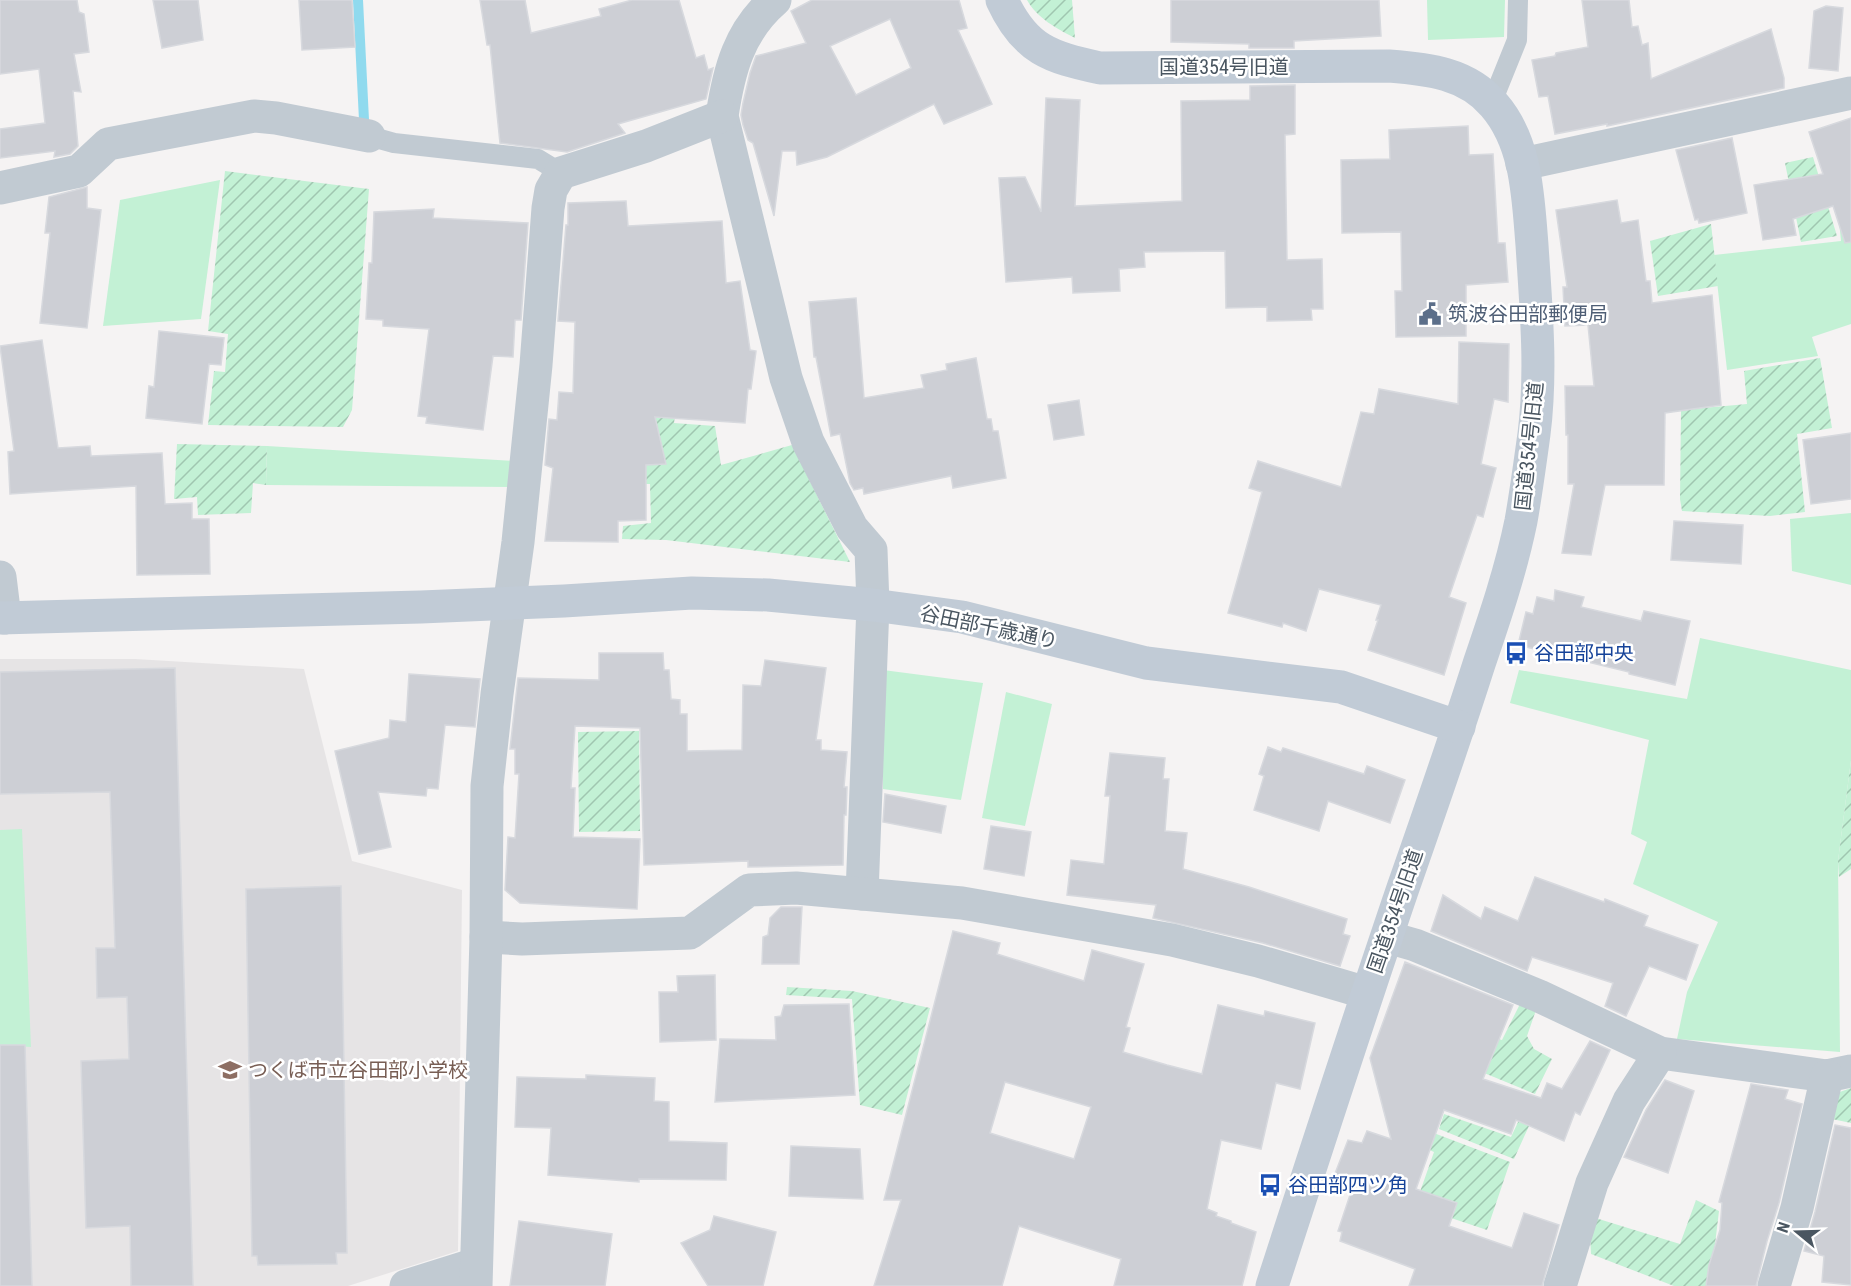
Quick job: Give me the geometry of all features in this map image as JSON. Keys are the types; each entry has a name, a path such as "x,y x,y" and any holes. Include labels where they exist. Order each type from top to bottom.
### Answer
{"street":[{"path":"775,0 750,26 734,59 727,83 722,116 786,378 808,442 852,528 871,550 873,604 862,894"},
{"name":"国道354号旧道","path":"1002,0 1020,32 1040,48 1061,59 1100,68 1389,66 1418,68 1448,74 1476,88 1492,102 1507,122 1522,164 1528,201 1539,340 1534,431 1520,523 1501,597 1459,727 1367,993 1272,1286"},
{"path":"1522,164 1851,93"},
{"path":"0,188 79,171 108,144 254,116 369,136"},
{"path":"406,1286 476,1275 486,937 487,786 518,542 551,190 561,173 646,146 722,116"},
{"path":"0,577 2,618"},
{"name":"谷田部千歳通り","path":"2,618 421,607 692,593 768,595 873,604 962,617 1146,663 1341,687 1459,727"},
{"path":"486,937 522,939 690,933 749,890 796,888 962,903 1172,940 1258,961 1367,993"},
{"path":"1387,937 1415,945 1539,996 1660,1053 1839,1073 1774,1286"},
{"path":"1560,1286 1592,1183 1629,1101 1660,1053"}],"lane":[{"path":"1492,102 1517,40 1518,0"},
{"path":"369,136 394,143 538,159 561,173"}],"shaded area":[{"name":"つくば市立谷田部小学校","path":"0,659 135,659 304,669 352,861 462,890 458,1251 348,1286 0,1286"}],"green space":[{"path":"1027,0 1072,0 1075,38 1042,18"},
{"path":"1427,0 1505,0 1504,37 1428,40"},
{"path":"1813,157 1837,236 1801,242 1785,163"},
{"path":"225,171 369,189 352,410 343,427 208,425 214,371 225,372 228,334 208,331"},
{"path":"220,180 201,319 103,326 120,200"},
{"path":"1851,208 1851,324 1812,337 1818,356 1727,370 1714,255 1841,241 1838,211"},
{"path":"1711,224 1718,286 1658,296 1650,241"},
{"path":"1820,358 1832,428 1797,434 1805,512 1770,516 1682,511 1680,499 1681,410 1747,404 1744,371"},
{"path":"620,382 679,387 674,423 715,426 721,465 792,445 850,562 666,540 622,539 623,526 651,523 650,484 641,484"},
{"path":"177,444 267,446 266,485 253,483 251,513 198,515 197,497 174,499"},
{"path":"267,446 515,461 513,487 266,485"},
{"path":"1851,513 1851,585 1792,571 1790,519"},
{"path":"1700,638 1851,670 1851,760 1838,861 1840,1052 1677,1039 1687,992 1718,922 1633,884 1647,842 1631,834 1649,740 1510,703 1519,670 1687,699"},
{"path":"883,670 983,683 961,800 883,789"},
{"path":"1006,692 1052,704 1025,826 982,818"},
{"path":"639,731 640,831 579,832 578,732"},
{"path":"1851,760 1851,869 1839,877 1838,861"},
{"path":"22,829 31,1047 0,1045 0,830"},
{"path":"787,987 852,991 930,1008 902,1115 860,1105 852,999 786,995"},
{"path":"1521,1002 1536,1010 1527,1036 1534,1049 1552,1059 1535,1094 1460,1063 1472,1031 1502,1040"},
{"path":"1851,1088 1851,1123 1832,1119 1837,1093"},
{"path":"1529,1099 1539,1104 1514,1159 1439,1129 1444,1114 1511,1137"},
{"path":"1397,1119 1510,1162 1487,1230 1415,1206 1434,1152 1423,1147"},
{"path":"1696,1200 1719,1211 1710,1286 1674,1286 1591,1254 1589,1216 1680,1244"}],"building":[{"path":"0,0 77,0 79,12 84,14 89,52 74,54 81,92 73,91 78,146 70,154 54,157 55,151 0,158 0,129 45,123 39,69 0,74"},
{"path":"153,0 198,0 203,40 162,48"},
{"path":"299,0 352,0 355,47 302,50"},
{"path":"480,0 525,0 531,33 601,16 599,9 632,0 679,0 696,58 704,55 708,70 713,68 706,99 618,124 625,133 567,152 500,143 490,45 487,45"},
{"path":"812,0 959,0 967,28 958,30 992,104 944,124 934,104 827,157 797,165 796,151 782,151 774,216 753,143 748,140 741,115 756,56 806,43 791,11","holes":["890,19 911,68 856,95 830,46"]},
{"path":"1171,0 1379,0 1381,36 1294,41 1294,48 1249,48 1249,44 1171,42"},
{"path":"1582,0 1629,0 1632,27 1638,26 1642,45 1648,43 1651,79 1771,29 1784,78 1784,88 1607,126 1607,124 1555,134 1548,96 1539,97 1532,60 1588,47"},
{"path":"1826,6 1843,8 1838,71 1809,68 1814,11"},
{"path":"1295,85 1295,134 1285,135 1287,260 1322,259 1323,309 1311,309 1312,320 1267,321 1267,307 1226,308 1225,251 1144,252 1145,267 1119,269 1120,291 1073,293 1072,277 1006,282 999,178 1025,177 1041,212 1046,98 1080,100 1075,206 1182,201 1181,101 1250,100 1250,86"},
{"path":"1851,118 1851,242 1845,243 1833,206 1793,219 1796,235 1763,240 1754,185 1823,174 1809,132"},
{"path":"1468,126 1469,155 1493,154 1498,243 1505,243 1508,282 1466,285 1466,336 1396,337 1395,291 1402,291 1401,232 1342,233 1341,160 1390,159 1389,130"},
{"path":"1732,138 1747,213 1699,223 1698,219 1695,220 1676,150"},
{"path":"87,187 87,208 101,210 87,328 40,323 50,233 45,233 49,197"},
{"path":"1617,200 1621,223 1638,220 1646,281 1650,281 1652,303 1712,295 1721,405 1665,413 1664,485 1605,485 1591,555 1562,553 1574,484 1568,484 1565,386 1594,386 1588,325 1565,326 1563,287 1567,287 1556,210"},
{"path":"626,201 628,226 722,221 726,283 740,281 750,350 756,351 751,389 748,389 745,423 655,417 666,464 646,465 646,520 618,521 618,542 545,541 553,468 545,465 549,419 557,420 559,392 573,393 575,322 558,321 566,225 568,225 568,203"},
{"path":"434,209 433,218 528,223 521,320 515,320 513,357 493,356 483,430 426,423 427,417 418,416 429,329 383,326 383,320 366,319 369,263 372,263 374,212"},
{"path":"856,298 864,398 924,388 921,375 947,370 946,364 976,358 987,419 991,419 993,431 998,431 1006,478 953,488 951,476 864,494 863,488 854,490 850,483 840,434 831,436 816,357 814,357 809,302"},
{"path":"159,331 224,338 221,365 209,364 202,424 146,418 149,386 154,387"},
{"path":"42,340 58,448 90,446 91,456 162,453 165,504 192,503 192,519 209,519 210,574 137,575 136,486 10,494 8,452 14,451 0,346"},
{"path":"1459,342 1509,344 1508,402 1494,399 1481,464 1496,468 1483,517 1477,515 1449,597 1466,603 1444,675 1368,650 1381,605 1319,589 1306,631 1283,623 1282,627 1228,613 1262,492 1249,488 1258,461 1341,487 1361,412 1374,414 1379,389 1458,404"},
{"path":"1079,400 1084,435 1054,440 1048,405"},
{"path":"1851,433 1851,499 1811,504 1803,440"},
{"path":"1674,521 1743,525 1741,564 1671,560"},
{"path":"1555,590 1584,597 1581,607 1641,621 1644,611 1690,621 1675,685 1518,645 1526,612 1533,614 1537,597 1554,601"},
{"path":"599,653 663,653 664,670 669,670 671,699 680,700 680,714 687,714 687,751 742,750 743,685 761,686 765,660 826,668 816,740 821,740 821,750 847,752 843,865 748,867 748,861 644,865 640,728 575,726 571,788 575,788 573,837 640,839 637,909 520,903 505,890 508,837 515,838 519,774 515,774 515,749 510,749 518,678 599,680"},
{"path":"175,668 193,1286 131,1286 130,1226 86,1228 81,1061 129,1059 127,997 97,998 96,948 115,948 110,792 0,794 0,672"},
{"path":"409,674 480,679 475,727 445,725 438,789 427,788 426,796 378,792 391,847 359,854 335,751 389,738 390,720 406,722"},
{"path":"1268,747 1281,752 1283,748 1364,774 1367,766 1405,780 1390,823 1328,801 1319,831 1254,810 1264,776 1259,774"},
{"path":"1110,753 1165,758 1163,779 1169,779 1165,831 1187,833 1183,869 1249,887 1347,919 1343,934 1350,936 1340,966 1263,943 1153,918 1156,905 1067,895 1071,860 1104,864 1110,796 1105,796"},
{"path":"885,794 946,806 941,833 883,822"},
{"path":"991,826 1031,832 1024,876 984,869"},
{"path":"1535,877 1604,902 1605,899 1648,916 1644,926 1698,945 1686,980 1649,966 1626,1016 1605,1006 1613,983 1532,957 1527,971 1431,931 1443,895 1481,919 1485,907 1518,921"},
{"path":"341,886 347,1253 336,1253 337,1264 258,1265 257,1256 252,1256 246,889"},
{"path":"781,907 802,907 799,964 762,964 763,937 768,935 770,918"},
{"path":"953,931 1000,943 997,954 1084,981 1092,950 1144,964 1126,1027 1130,1028 1123,1052 1202,1074 1218,1005 1264,1016 1265,1011 1315,1023 1300,1089 1276,1083 1261,1149 1221,1140 1207,1209 1217,1213 1216,1216 1256,1232 1242,1286 1114,1286 1121,1259 1019,1226 1002,1286 874,1286 901,1200 884,1200","holes":["1005,1082 1091,1107 1074,1159 990,1133"]},
{"path":"1405,962 1513,1005 1483,1079 1541,1098 1547,1083 1562,1089 1590,1041 1610,1050 1580,1115 1575,1112 1564,1141 1516,1120 1511,1134 1444,1110 1416,1189 1457,1203 1449,1226 1512,1248 1524,1213 1559,1225 1542,1286 1409,1286 1415,1269 1340,1241 1342,1232 1338,1231 1354,1183 1334,1176 1348,1140 1362,1143 1367,1131 1391,1139 1370,1058"},
{"path":"715,975 716,1040 660,1042 659,992 678,992 677,976"},
{"path":"849,1004 855,1095 715,1102 720,1039 776,1040 775,1017 781,1016 784,1005"},
{"path":"0,1045 25,1045 32,1286 0,1286"},
{"path":"586,1075 655,1078 654,1101 669,1102 669,1141 727,1143 726,1180 639,1179 639,1182 548,1175 551,1128 515,1127 517,1077 586,1079"},
{"path":"1665,1080 1694,1091 1668,1173 1624,1157 1646,1110"},
{"path":"1751,1084 1788,1090 1785,1099 1802,1104 1779,1203 1756,1286 1706,1286 1709,1265 1720,1230 1722,1203 1719,1202"},
{"path":"1835,1125 1851,1128 1851,1285 1822,1282 1824,1256 1804,1251"},
{"path":"791,1146 860,1149 863,1199 789,1196"},
{"path":"714,1216 776,1232 763,1286 708,1286 681,1243 710,1230"},
{"path":"519,1221 612,1234 605,1286 510,1286"}],"waterway":[{"path":"358,0 364,120"}],"place":[{"name":"筑波谷田部郵便局","path":"1430,314"},
{"name":"谷田部中央","path":"1516,653"},
{"name":"つくば市立谷田部小学校","path":"230,1070"},
{"name":"谷田部四ツ角","path":"1270,1185"}]}
